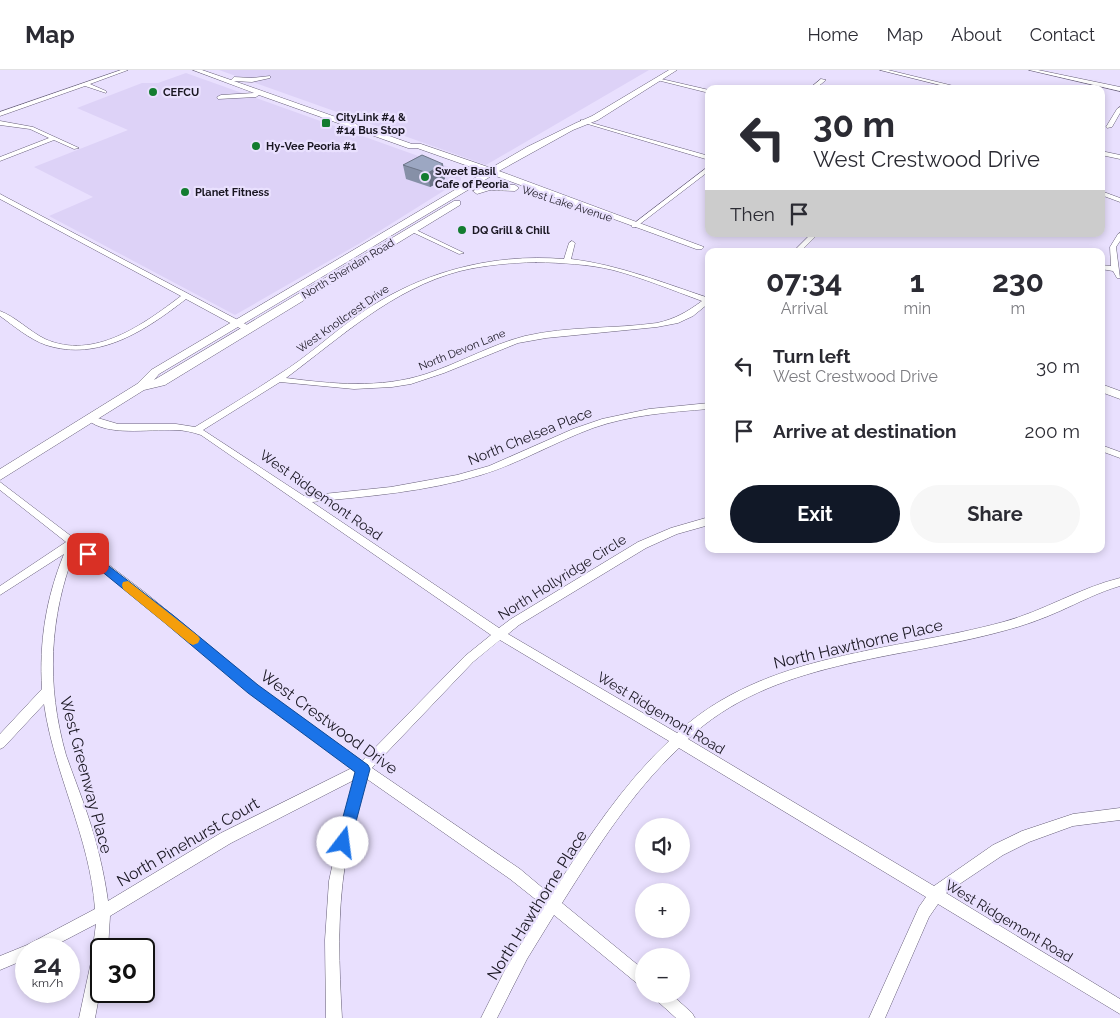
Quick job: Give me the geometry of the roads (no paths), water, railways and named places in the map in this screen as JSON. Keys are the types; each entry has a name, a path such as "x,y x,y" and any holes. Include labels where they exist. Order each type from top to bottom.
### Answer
{"main road":[{"name":"West Lake Avenue","path":"196,70 411,146 412,150 519,184 705,249"},
{"name":"North Sheridan Road","path":"583,121 584,115 659,70"},
{"path":"644,88 644,83 650,76 673,70"},
{"name":"North Sheridan Road","path":"141,387 161,382 477,191 510,161 530,149 548,142 583,121 595,118 673,70"},
{"path":"219,78 252,80 270,78 264,86 272,97"},
{"path":"219,78 228,88 227,92 221,97 244,94 272,97"},
{"name":"North Sheridan Road","path":"504,175 542,151 548,142"},
{"path":"466,187 469,178 468,167 510,161"},
{"name":"West Lake Avenue","path":"468,167 484,176 504,175 519,184"},
{"path":"477,191 489,187 519,184 517,171"},
{"name":"North Sheridan Road","path":"0,475 141,387 155,372 484,176"},
{"path":"412,230 410,226 423,217 426,210"},
{"path":"282,309 296,295 316,282 318,278 316,275 334,272 354,260 375,253"},
{"path":"1105,389 1120,395"}],"street":[{"path":"0,114 126,70"},
{"path":"882,70 947,85"},
{"path":"904,75 910,70"},
{"path":"1031,70 1101,85"},
{"path":"659,79 705,91"},
{"path":"816,85 823,80"},
{"path":"84,84 104,92"},
{"path":"1105,86 1120,89"},
{"path":"1109,127 1120,109"},
{"path":"583,121 705,157"},
{"path":"0,123 27,127 76,148"},
{"path":"0,159 56,138"},
{"path":"1105,154 1120,158"},
{"path":"636,225 705,171"},
{"path":"1105,194 1120,200"},
{"path":"0,196 248,330"},
{"path":"412,230 444,244 461,254"},
{"path":"1105,268 1118,273 1113,246 1120,235"},
{"path":"801,248 812,237"},
{"path":"567,261 572,243"},
{"name":"West Knollcrest Drive","path":"196,430 278,379 374,308 432,278 473,263 567,261 628,272 705,299"},
{"path":"0,313 43,340 61,345 82,346 106,342 128,335 153,321 184,297"},
{"name":"North Devon Lane","path":"278,379 358,386 410,382 433,375 494,348 526,338 675,321 688,316 705,302"},
{"name":"North Chelsea Place","path":"302,500 404,489 436,483 488,470 574,432 616,418 647,412 705,406"},
{"path":"91,419 111,427 174,426 196,430"},
{"name":"West Ridgemont Road","path":"196,430 206,434 498,634 936,894 1120,1007"},
{"path":"1105,449 1120,455"},
{"name":"West Crestwood Drive","path":"2,490 156,608 253,689 363,769 476,845 553,904 635,972"},
{"name":"North Hollyridge Circle","path":"363,769 462,666 498,634 527,614 637,548 674,531 705,522"},
{"path":"0,591 73,543"},
{"name":"West Greenway Place","path":"73,543 62,570 51,610 46,654 47,692 58,747 90,846 102,913 100,947 87,1018"},
{"name":"North Hawthorne Place","path":"490,1018 510,975 553,904 624,801 644,775 677,740 698,722 730,701 772,681 818,667 1003,627 1038,615 1100,588 1120,582"},
{"path":"0,743 47,692"},
{"path":"334,1018 332,970 335,889 341,852 363,769"},
{"name":"North Pinehurst Court","path":"54,938 102,913 226,838 363,769"},
{"path":"877,1018 924,912 936,894 955,878 998,850 1027,836 1073,820 1120,814"},
{"path":"0,963 15,957"},
{"path":"670,1003 687,1018"}],"place":[{"name":"CEFCU","path":"153,92"},
{"name":"CityLink #4 & #14 Bus Stop","path":"326,123"},
{"name":"Hy-Vee Peoria #1","path":"256,146"},
{"name":"Sweet Basil Cafe of Peoria","path":"425,177"},
{"name":"Planet Fitness","path":"185,192"},
{"name":"DQ Grill & Chill","path":"462,230"}]}
